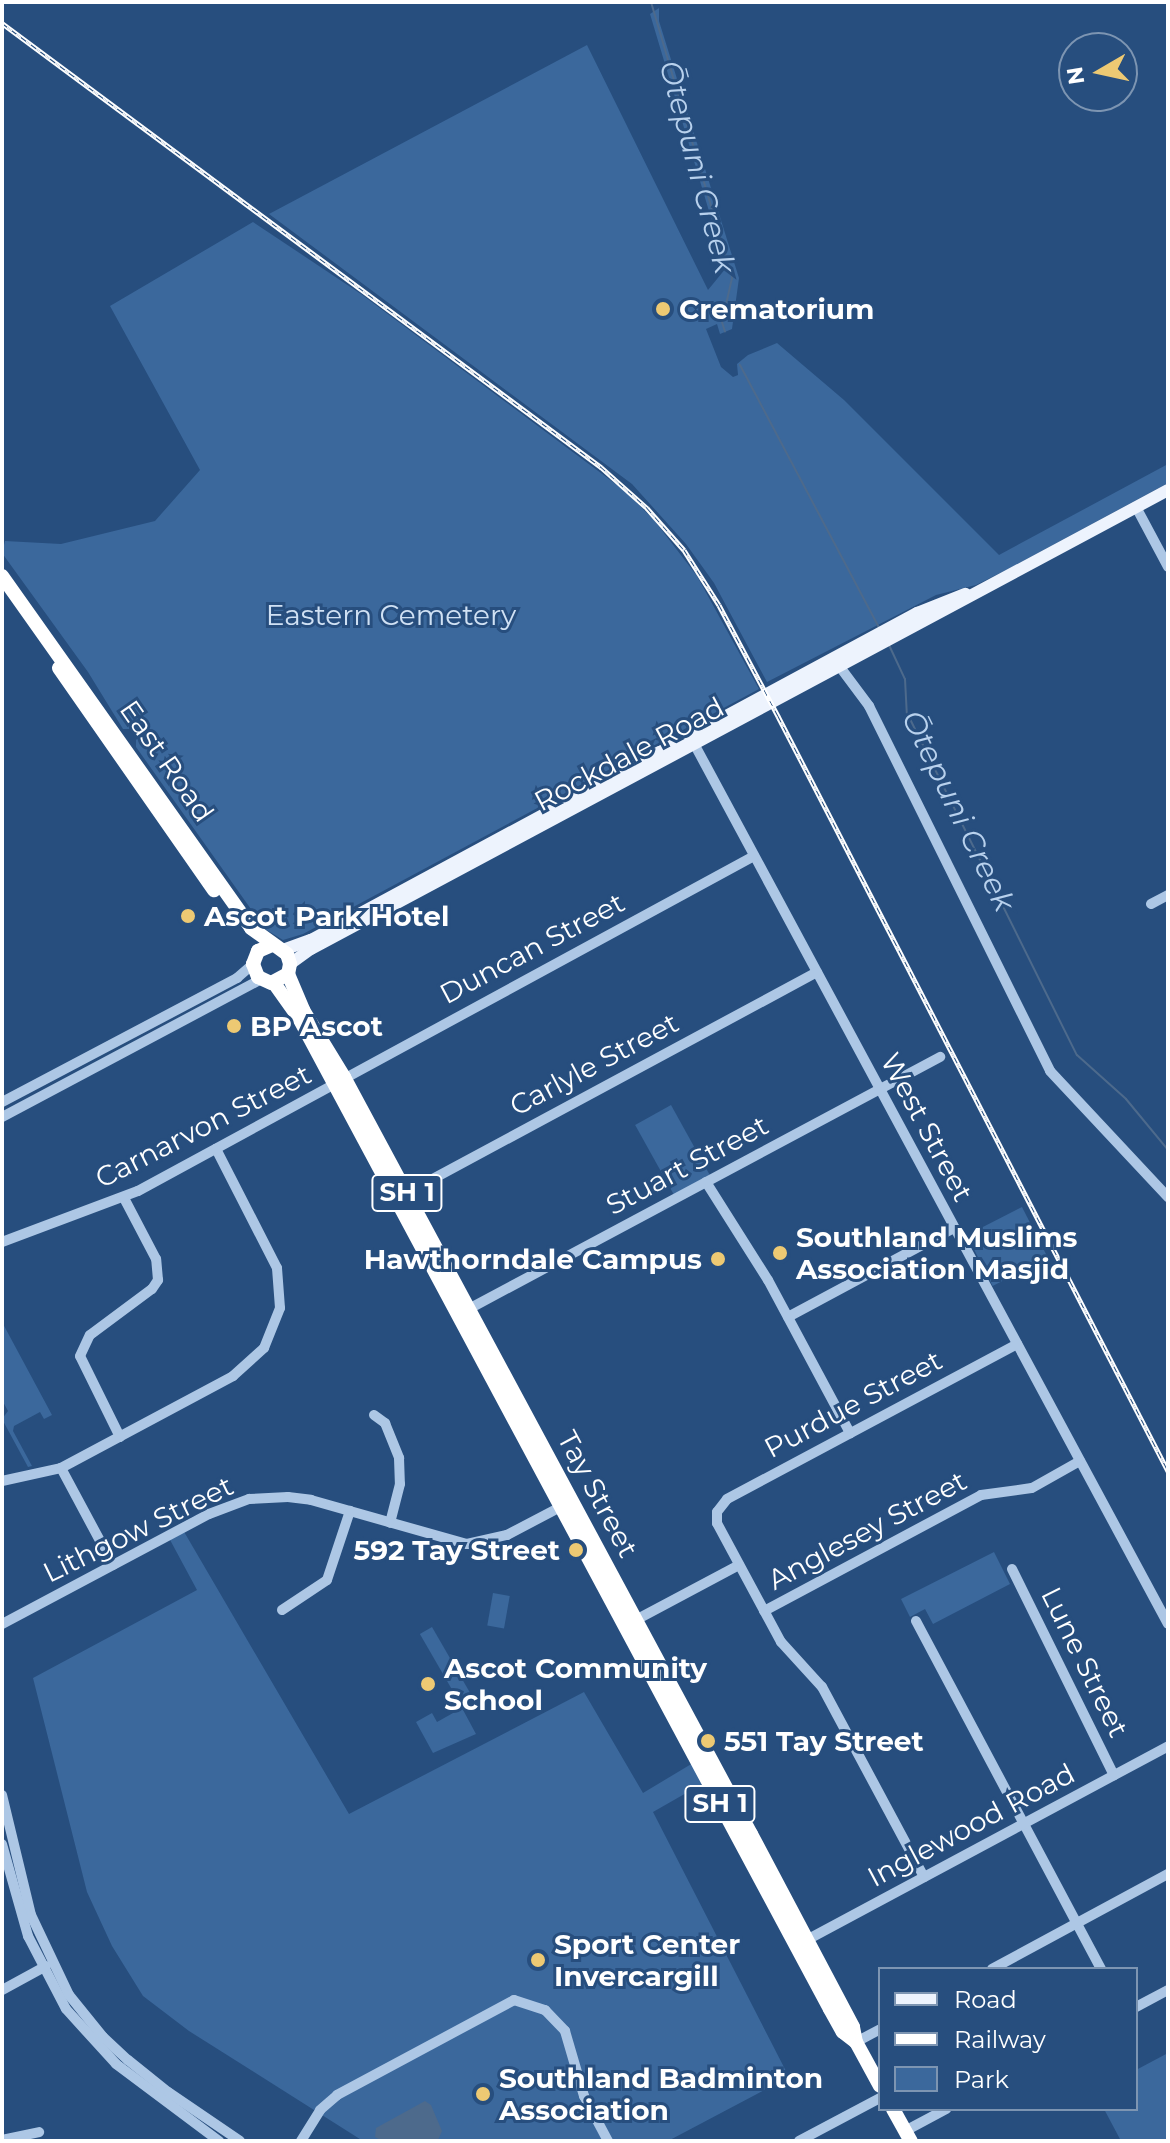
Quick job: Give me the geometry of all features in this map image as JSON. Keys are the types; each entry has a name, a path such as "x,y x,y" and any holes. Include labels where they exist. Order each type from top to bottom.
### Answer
{"highway":[{"name":"East Road","path":"2,576 76,695 242,928 254,959"},
{"name":"East Road","path":"22,605 41,627 251,928 278,948"},
{"path":"254,959 278,948"},
{"name":"SH 1","path":"278,948 289,969"},
{"name":"SH 1","path":"254,959 268,981"},
{"path":"268,981 289,969"},
{"name":"Tay Street","path":"289,969 303,1010 339,1081 801,1943 853,2027 856,2042 878,2082"},
{"name":"Tay Street","path":"268,981 290,1002 339,1081"},
{"path":"894,2111 908,2136"}],"main road":[{"name":"Rockdale Road","path":"289,969 311,949 886,637 928,608 991,585 1168,490"},
{"name":"Rockdale Road","path":"278,948 311,940 534,826"}],"street":[{"path":"1136,507 1168,567"},
{"path":"836,663 869,706 1050,1071 1168,1197"},
{"name":"West Street","path":"693,741 1168,1624"},
{"name":"Duncan Street","path":"339,1081 754,856"},
{"path":"1151,904 1168,895"},
{"path":"2,1102 237,978 254,959"},
{"name":"Carlyle Street","path":"401,1196 817,972"},
{"path":"2,1117 268,981"},
{"name":"Stuart Street","path":"463,1312 940,1057"},
{"name":"Carnarvon Street","path":"2,1242 124,1198 339,1081"},
{"path":"2,1481 61,1468 239,1372 264,1348 275,1326 280,1299 277,1268 216,1149"},
{"path":"706,1182 788,1317 850,1433"},
{"path":"120,1437 80,1356 85,1339 152,1289 158,1280 156,1259 124,1198"},
{"path":"788,1317 954,1228"},
{"name":"Purdue Street","path":"739,1565 717,1523 717,1512 727,1499 1017,1344"},
{"path":"374,1415 385,1423 399,1458 400,1484 390,1523"},
{"name":"Anglesey Street","path":"764,1611 981,1495 1032,1488 1080,1461"},
{"path":"61,1468 113,1565"},
{"name":"Lithgow Street","path":"2,1624 219,1509 249,1499 299,1497 446,1540 476,1544 507,1535 566,1504"},
{"path":"282,1610 316,1591 327,1580 350,1511"},
{"path":"630,1623 739,1565 785,1648 822,1687 924,1877"},
{"name":"Lune Street","path":"1012,1569 1114,1775"},
{"path":"916,1621 1100,1967"},
{"name":"Inglewood Road","path":"801,1943 1168,1746"},
{"path":"2,1795 5,1847 19,1913 66,2009 94,2043 154,2095 219,2141"},
{"path":"996,1967 1168,1874"},
{"path":"2,1990 46,1966"},
{"path":"46,1966 103,2037 228,2138 240,2141"},
{"path":"1138,2006 1168,1990"},
{"path":"301,2141 320,2110 337,2095 512,2000 545,2010 565,2031 581,2088 608,2141"},
{"path":"856,2042 878,2030"},
{"path":"799,2141 878,2099"},
{"path":"908,2136 943,2111"},
{"path":"2,2140 39,2132"}],"green space":[{"path":"659,8 659,21 739,278 732,329 720,334 717,324 706,329 721,367 733,377 738,375 737,364 748,355 777,343 844,400 999,555 1168,464 1168,483 976,585 936,595 767,682 714,583 686,544 632,484 269,214 587,45 708,290 726,268 650,14"},
{"name":"Eastern Cemetery","path":"253,222 361,294 625,491 654,520 697,576 759,689 303,934 283,940 265,929 136,747 136,738 130,729 123,729 88,672 2,553 5,541 61,544 155,521 200,470 110,306"},
{"path":"671,1105 710,1175 674,1195 635,1125"},
{"path":"1022,1207 1048,1258 993,1286 967,1235"},
{"path":"2,1322 52,1415 44,1419 40,1412 14,1426 13,1431 32,1466 28,1467 2,1419 8,1411 2,1400"},
{"path":"183,1530 349,1814 584,1692 643,1793 693,1763 702,1784 653,1812 789,2077 668,2141 363,2141 189,2031 143,1996 112,1946 87,1892 33,1678 197,1590 169,1538"},
{"path":"994,1552 1010,1584 933,1624 925,1609 910,1617 901,1599"},
{"path":"493,1593 510,1596 504,1628 487,1625"},
{"path":"432,1627 470,1693 458,1700 420,1634"},
{"path":"462,1708 476,1734 433,1753 416,1722 432,1713 437,1722"},
{"path":"1168,2053 1168,2141 1121,2141 1105,2111 1138,2111 1138,2069"}],"shaded area":[{"path":"425,2101 431,2105 442,2131 438,2140 382,2141 375,2137 376,2128"}],"waterway":[{"name":"Ōtepuni Creek","path":"651,2 732,278 722,322 725,332"},
{"name":"Ōtepuni Creek","path":"740,365 880,629"},
{"name":"Ōtepuni Creek","path":"889,645 905,679 907,713 1077,1055 1126,1099 1168,1150"}],"railway":[{"path":"2,23 601,467 647,508 684,550 719,605 778,716 1168,1471"}],"place":[{"name":"Crematorium","path":"663,309"},
{"name":"Ascot Park Hotel","path":"188,916"},
{"name":"BP Ascot","path":"234,1026"},
{"name":"Southland Muslims Association Masjid","path":"780,1253"},
{"name":"Hawthorndale Campus","path":"718,1259"},
{"name":"592 Tay Street","path":"576,1550"},
{"name":"Ascot Community School","path":"428,1684"},
{"name":"551 Tay Street","path":"708,1741"},
{"name":"Sport Center Invercargill","path":"538,1960"},
{"name":"Southland Badminton Association","path":"483,2094"}]}
